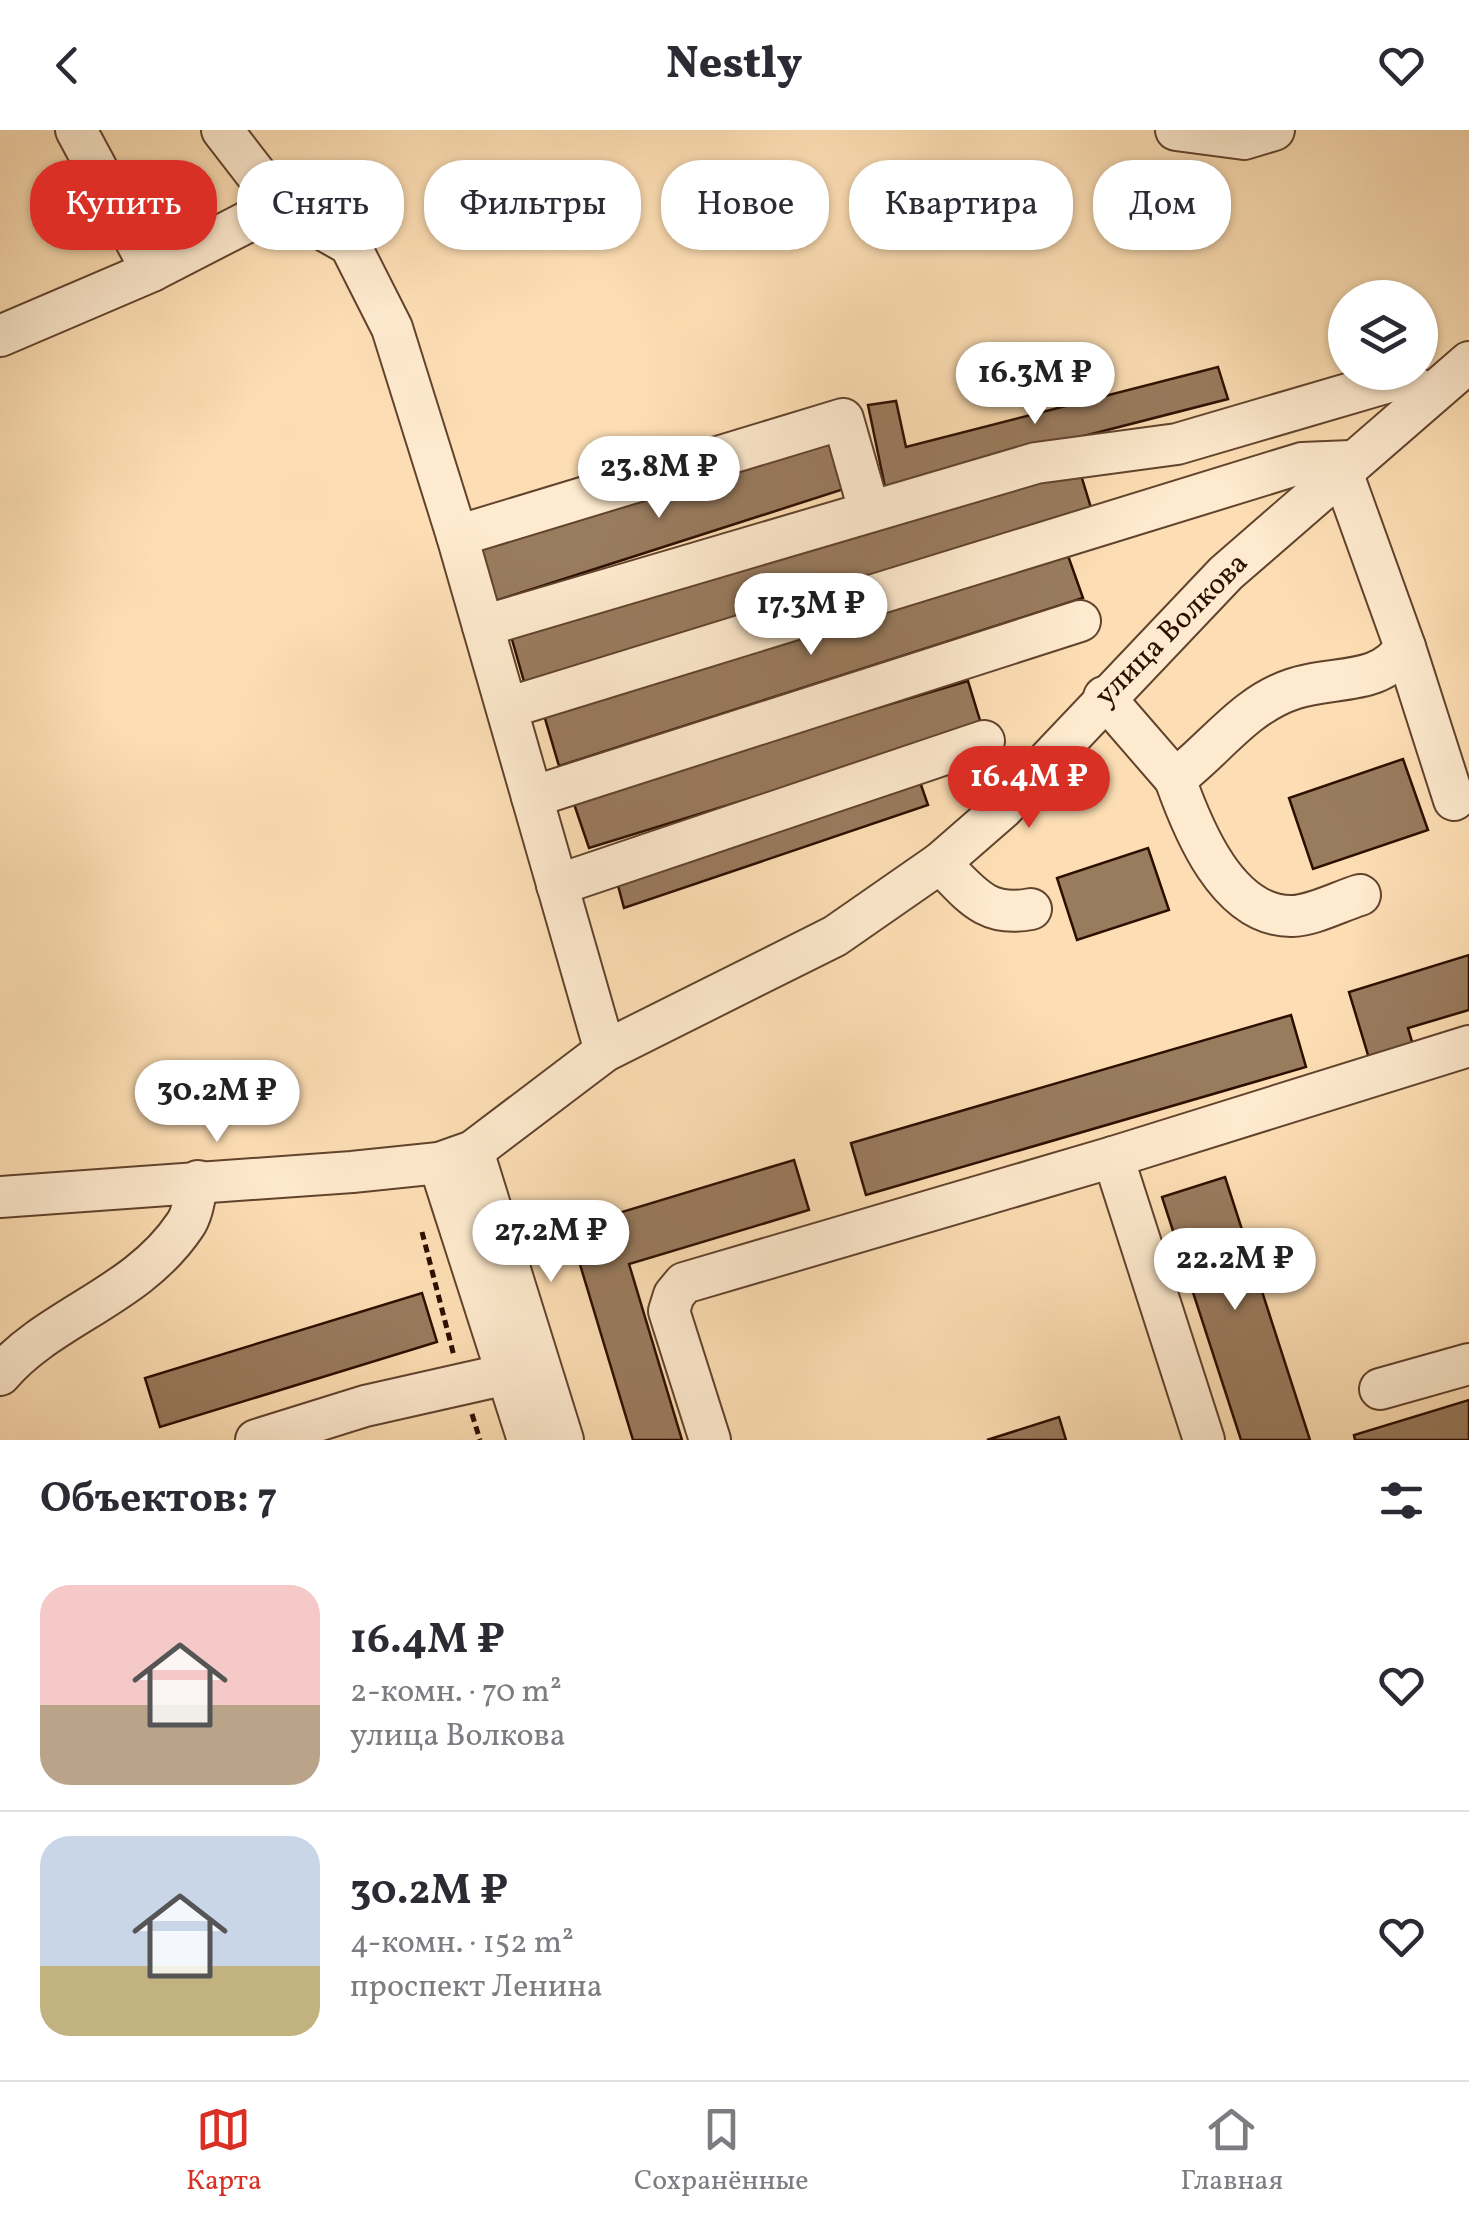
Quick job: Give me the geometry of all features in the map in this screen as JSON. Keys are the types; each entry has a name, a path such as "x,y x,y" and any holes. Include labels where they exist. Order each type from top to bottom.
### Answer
{"street":[{"path":"76,130 152,271"},
{"path":"222,130 245,160"},
{"path":"1176,130 1244,139 1274,130"},
{"path":"0,336 152,271 237,227"},
{"path":"353,250 392,328 457,536 605,1051"},
{"name":"улица Волкова","path":"456,1157 605,1051 835,936 940,863 1002,809 1104,697 1226,574 1346,465 1469,362"},
{"path":"483,626 1036,463 1176,444 1399,378 1430,394"},
{"path":"457,536 843,418 869,510"},
{"path":"506,708 1302,463 1346,465 1454,800"},
{"path":"532,797 1080,621"},
{"path":"1175,779 1252,711 1292,689 1378,673 1396,661 1405,646"},
{"path":"1104,697 1175,779 1214,867 1264,909 1292,916 1360,895"},
{"path":"557,885 984,742"},
{"path":"940,863 989,908 1006,914 1031,909"},
{"path":"710,1440 669,1312 674,1295 684,1283 1113,1157 1469,1046"},
{"path":"0,1197 456,1157"},
{"path":"456,1157 507,1374 528,1440"},
{"path":"456,1157 563,1440"},
{"path":"1113,1157 1204,1440"},
{"path":"0,1374 17,1355 122,1291 187,1224 198,1181"},
{"path":"1380,1389 1469,1364"},
{"path":"256,1440 364,1406 507,1374"}],"path":[{"path":"422,1232 480,1440"}],"building":[{"path":"1218,367 1228,399 885,487 868,405 896,401 906,447"},
{"path":"832,440 844,489 492,602 479,549"},
{"path":"1077,462 1092,511 525,685 511,636"},
{"path":"1066,550 1083,598 559,766 544,715"},
{"path":"968,681 982,727 589,848 572,798"},
{"path":"1403,759 1428,830 1313,869 1289,798"},
{"path":"920,782 928,805 624,908 616,878"},
{"path":"1148,848 1169,910 1077,940 1057,878"},
{"path":"1469,955 1469,1010 1408,1028 1415,1052 1371,1065 1349,992"},
{"path":"1291,1015 1306,1067 866,1195 851,1143"},
{"path":"794,1160 809,1210 629,1264 682,1440 633,1440 569,1228"},
{"path":"1225,1177 1310,1440 1241,1440 1162,1197"},
{"path":"422,1293 437,1342 160,1427 145,1378"},
{"path":"1469,1400 1469,1440 1355,1440 1354,1435"},
{"path":"1059,1417 1066,1440 987,1440"}]}
